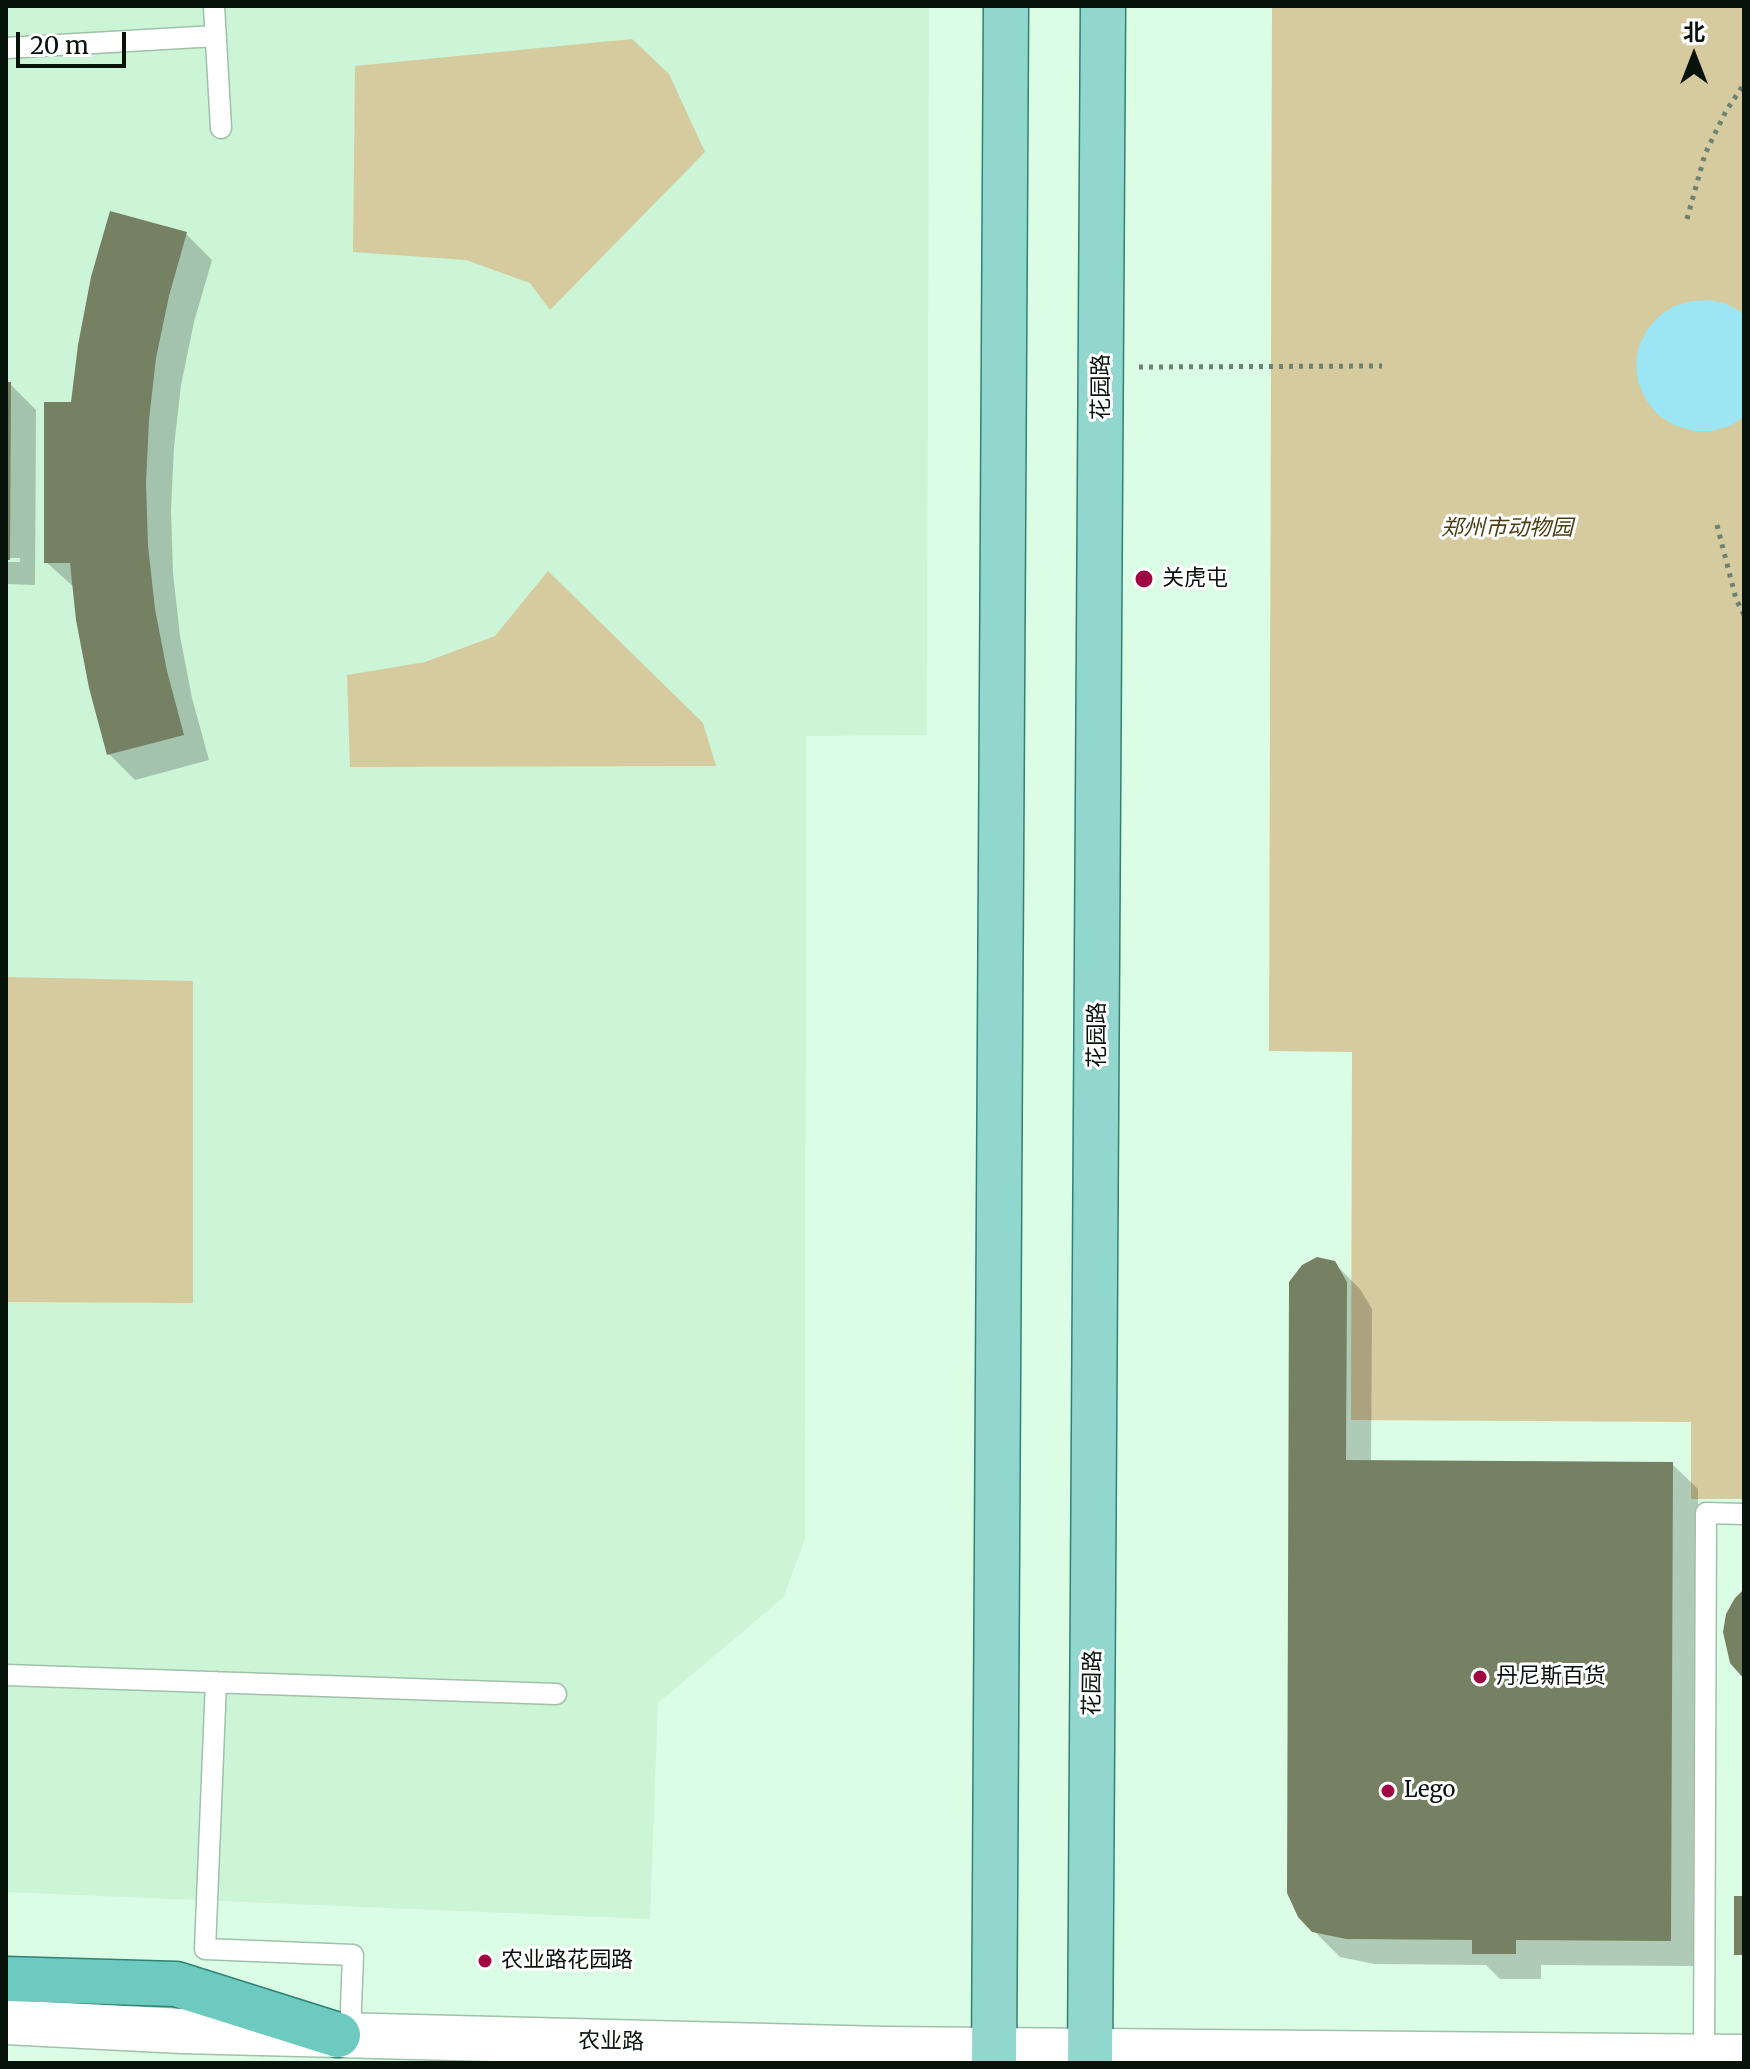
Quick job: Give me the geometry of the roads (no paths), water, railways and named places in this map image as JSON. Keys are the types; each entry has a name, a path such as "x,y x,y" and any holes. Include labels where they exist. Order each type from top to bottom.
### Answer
{"highway":[{"path":"6,1979 176,1984 344,2035"}],"main road":[{"path":"994,2056 1006,6"},
{"name":"花园路","path":"1090,2057 1103,6"}],"street":[{"name":"农业路","path":"6,2022 994,2056 1724,2057"}],"lane":[{"path":"214,6 221,128"},
{"path":"6,48 216,36"},
{"path":"1724,2057 1706,1513 1744,1514"},
{"path":"6,1675 556,1694"},
{"path":"216,1682 205,1949 353,1955 344,2035"}],"water":[{"path":"1710,300 1727,304 1744,314 1744,417 1730,426 1711,431 1693,431 1674,425 1658,415 1646,400 1638,382 1636,363 1639,346 1659,316 1674,306"}],"place":[{"name":"关虎屯","path":"1144,579"},
{"name":"丹尼斯百货","path":"1480,1677"},
{"name":"Lego","path":"1388,1791"},
{"name":"农业路花园路","path":"485,1961"}],"park label":[{"name":"郑州市动物园","path":"1507,529"}]}
